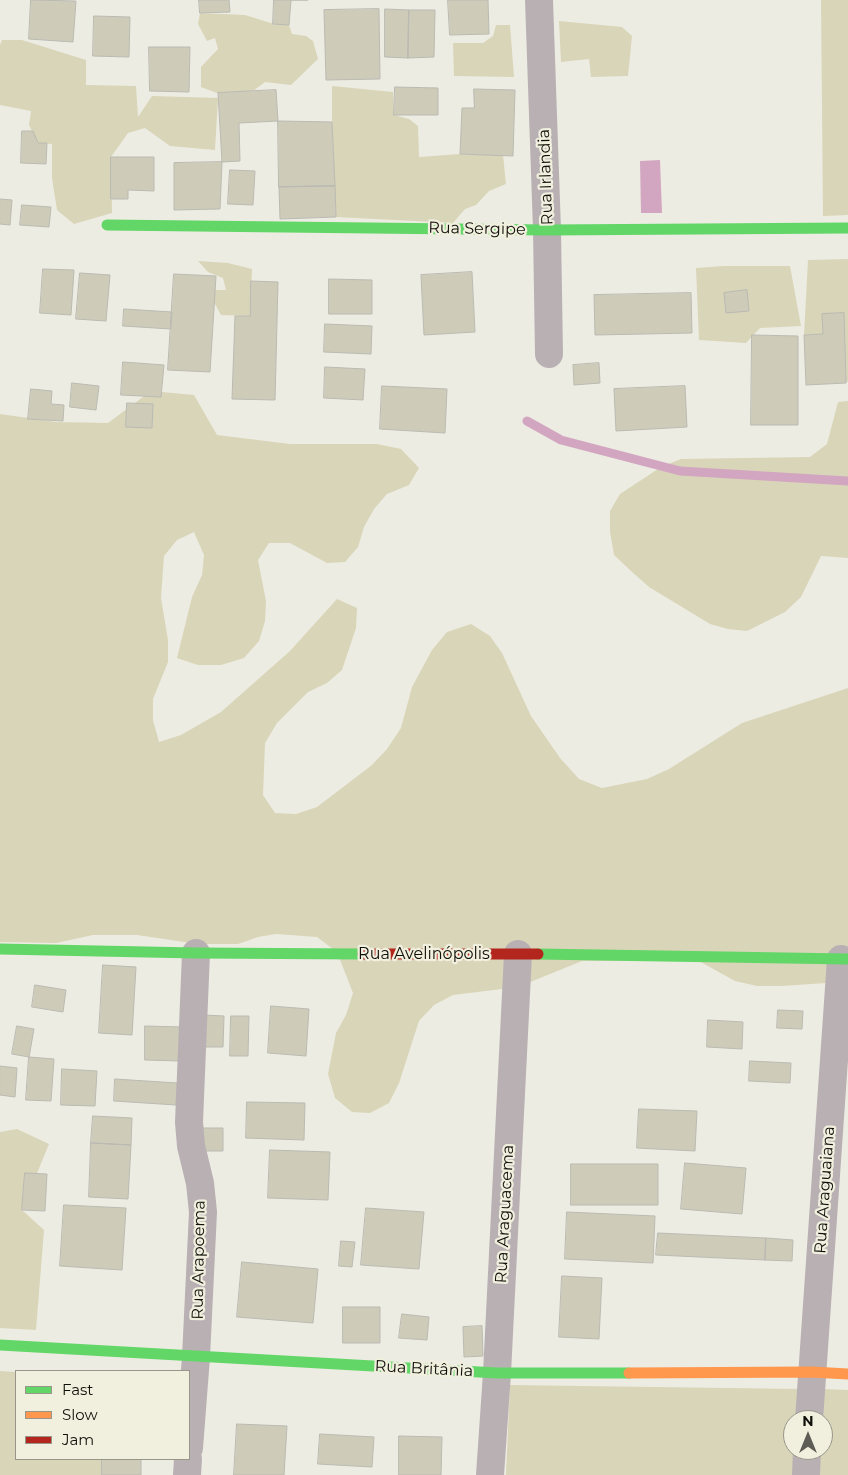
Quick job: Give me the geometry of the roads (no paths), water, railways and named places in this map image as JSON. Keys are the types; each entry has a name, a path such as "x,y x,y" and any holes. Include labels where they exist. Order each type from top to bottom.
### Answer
{"street":[{"name":"Rua Irlandia","path":"539,0 548,230 549,354"},
{"name":"Rua Sergipe","path":"107,225 548,230 848,228"},
{"name":"Rua Avelinópolis","path":"0,949 196,953 518,954 845,959"},
{"name":"Rua Arapoema","path":"190,1435 203,1212 200,1183 191,1146 189,1122 196,953"},
{"name":"Rua Araguacema","path":"490,1475 497,1373 518,954"},
{"name":"Rua Araguaiana","path":"810,1410 845,959"},
{"name":"Rua Britânia","path":"0,1345 497,1373 812,1372 848,1374"},
{"path":"186,1475 188,1460"},
{"path":"806,1475 807,1460"}],"waterway":[{"path":"527,421 561,440 680,471 848,481"}]}
